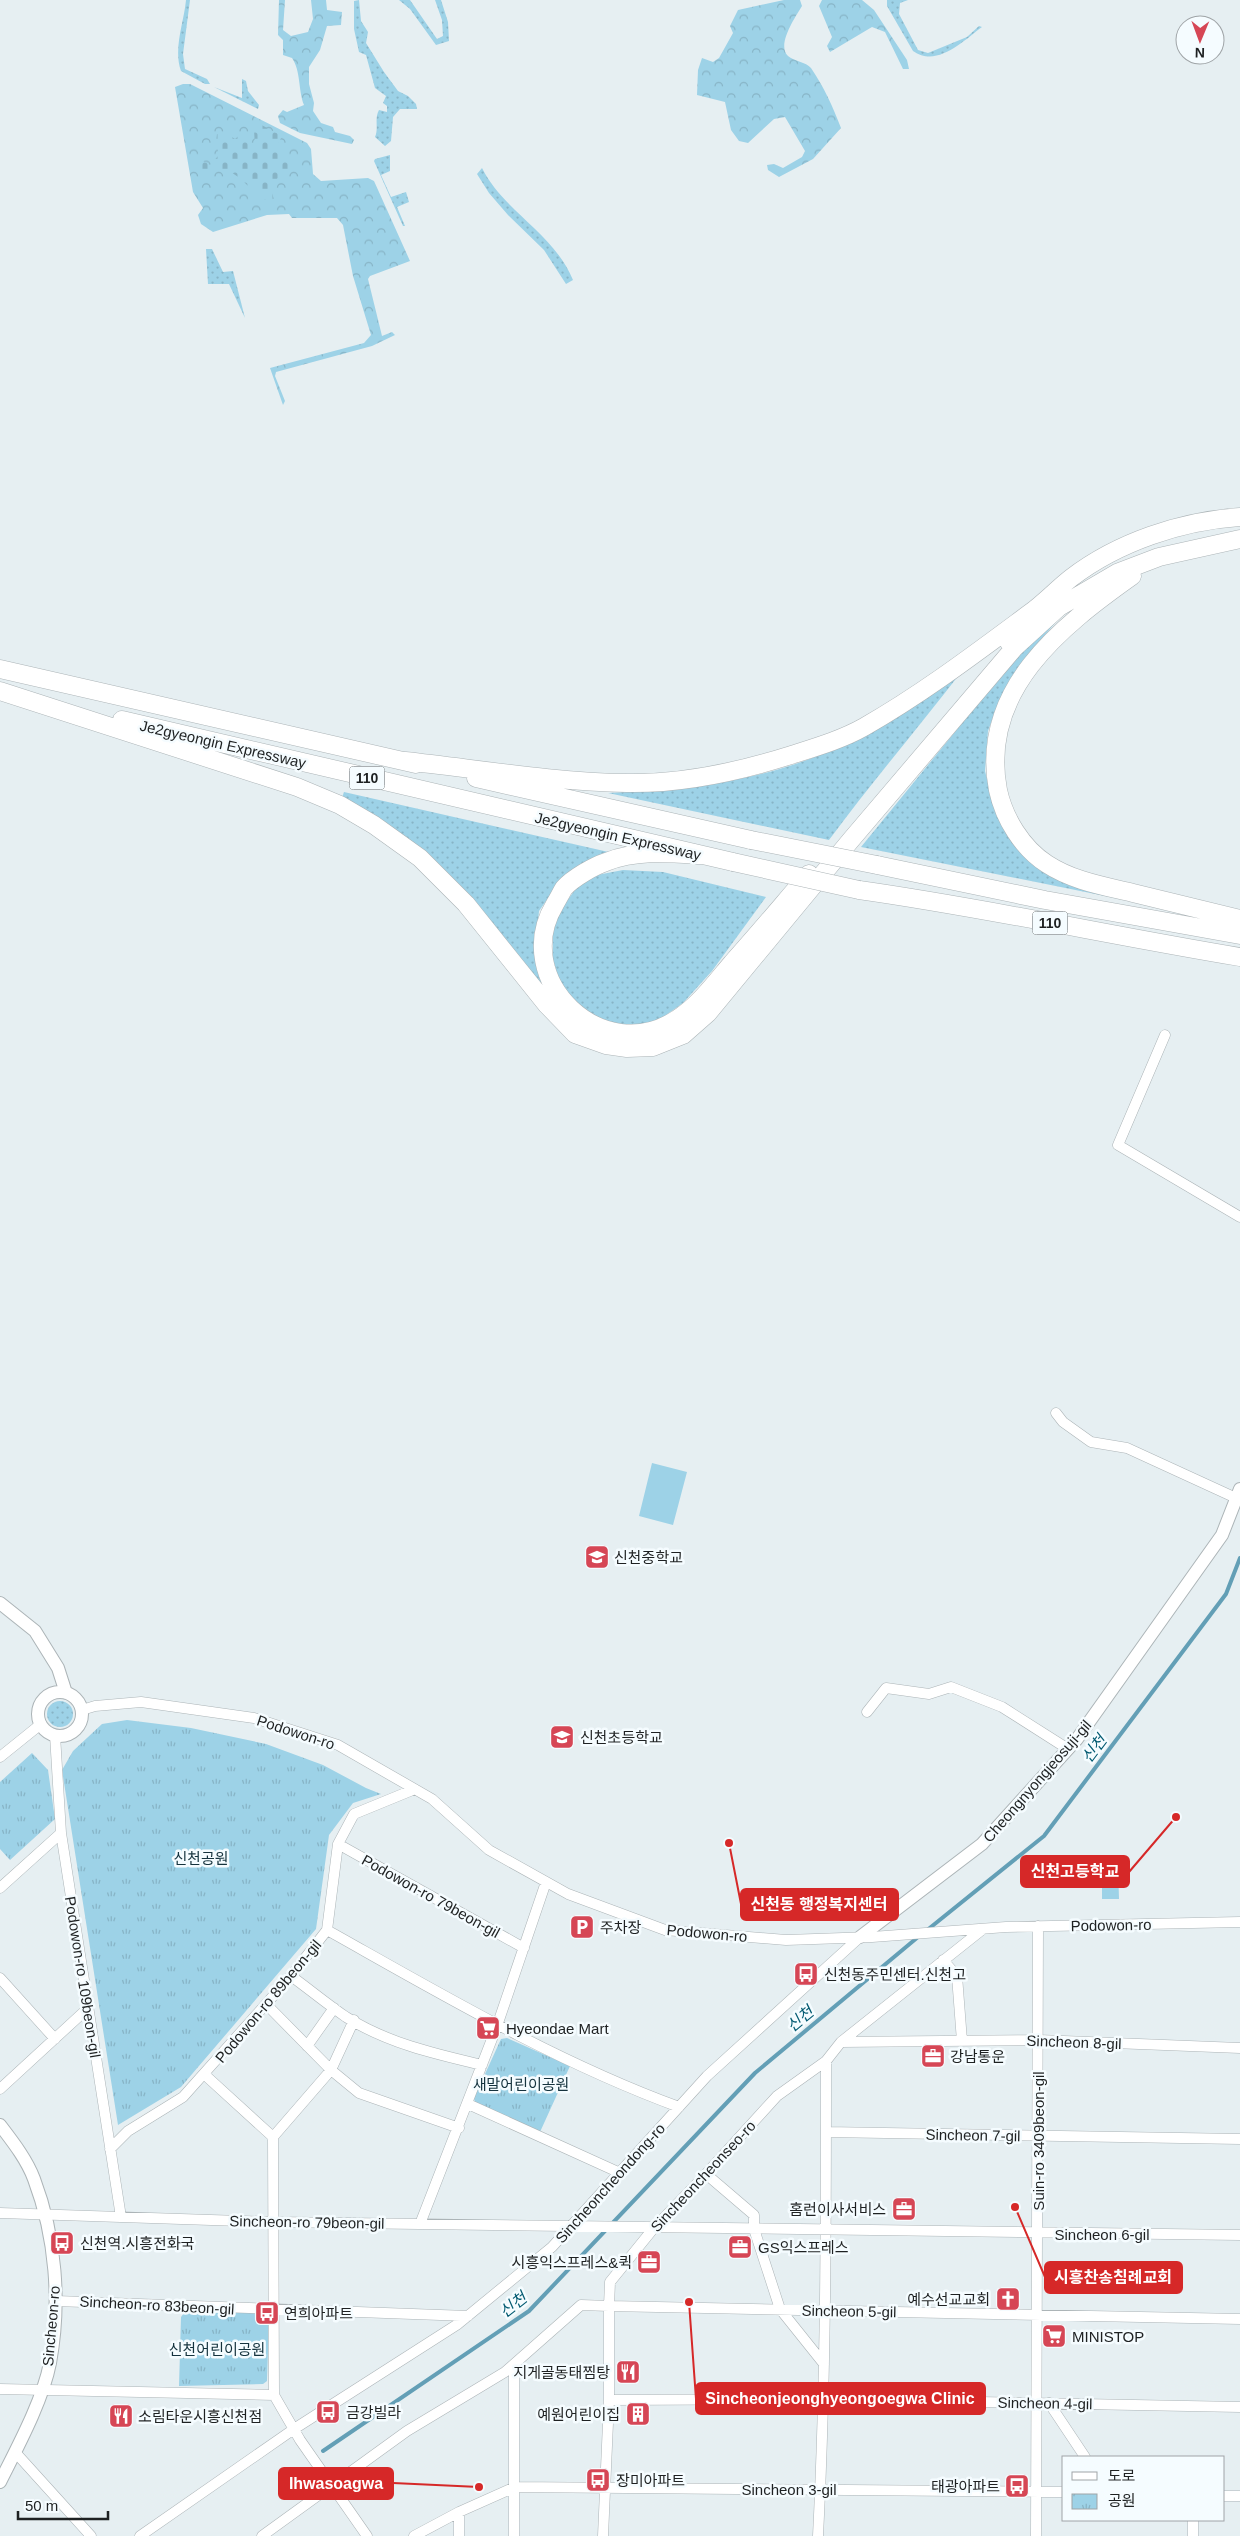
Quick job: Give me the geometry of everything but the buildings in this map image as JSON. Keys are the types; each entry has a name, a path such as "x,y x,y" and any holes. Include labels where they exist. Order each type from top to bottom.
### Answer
{"highway":[{"path":"405,762 579,780 629,783 725,773 812,749 863,728 942,678 1035,610 1071,578 1130,545 1154,534 1186,526 1240,517"},
{"path":"0,691 296,787 340,805 374,825 420,858 466,904 546,1005 575,1034 606,1046 627,1048 653,1047 683,1035 708,1013 850,841 1015,647 1059,607 1116,573 1159,557 1240,539"},
{"path":"1159,557 1084,610 1039,655 1010,696 996,742 995,763 1001,803 1013,827 1028,849 1047,864 1078,879 1240,919"},
{"path":"700,854 658,853 630,856 605,862 565,887 551,911 543,931 544,963 552,985 574,1013 612,1032 632,1034 655,1030 676,1020 698,1002 1035,610"},
{"name":"Je2gyeongin Expressway","path":"0,669 751,840 1045,900 1240,935"},
{"name":"Je2gyeongin Expressway","path":"0,691 859,890 935,900 1114,936 1240,957"}],"street":[{"path":"1165,1035 1118,1145 1240,1217"},
{"path":"1056,1413 1063,1422 1091,1442 1127,1448 1238,1493"},
{"name":"Cheongnyongjeosuji-gil","path":"866,1937 982,1844 1068,1749 1222,1535 1238,1493"},
{"path":"0,1603 35,1630 58,1668 66,1693 76,1700 82,1710 80,1722 72,1732 54,1735 41,1724 38,1712 43,1700 54,1694 66,1693"},
{"path":"867,1712 886,1688 929,1694 951,1686 1002,1707 1068,1749"},
{"name":"Podowon-ro","path":"82,1710 95,1706 141,1702 254,1718 338,1744 432,1799 489,1850 568,1894 664,1930 786,1940 1038,1926 1240,1922"},
{"path":"0,1757 41,1724"},
{"name":"Podowon-ro 109beon-gil","path":"54,1735 61,1833 87,2009 122,2217"},
{"name":"Podowon-ro 89beon-gil","path":"110,2149 128,2131 183,2097 291,1976 327,1930 338,1844 354,1814 415,1789"},
{"path":"0,1888 61,1833"},
{"name":"Podowon-ro 79beon-gil","path":"338,1844 524,1948"},
{"path":"420,2224 459,2128 497,2026 546,1882"},
{"name":"Suin-ro 3409beon-gil","path":"1036,2536 1038,1926"},
{"path":"818,2536 825,2310 826,2060 841,2042 943,1960 978,1929"},
{"path":"327,1930 497,2026 651,2097 679,2107"},
{"name":"Sincheoncheondong-ro","path":"140,2536 294,2429 468,2316 552,2247 707,2076 866,1937"},
{"path":"943,1960 957,1976 962,2041"},
{"path":"291,1976 334,2008 354,2020 422,2051 482,2065"},
{"path":"0,1978 55,2039"},
{"path":"266,2004 331,2070 359,2093 459,2128"},
{"path":"307,2046 334,2008"},
{"path":"0,2090 87,2009"},
{"path":"354,2020 331,2070 273,2137 274,2395 300,2440 366,2536"},
{"name":"Sincheon 8-gil","path":"841,2042 1038,2040 1240,2048"},
{"name":"Sincheoncheonseo-ro","path":"603,2536 609,2400 610,2282 653,2228 706,2174 776,2096 826,2060"},
{"path":"205,2074 273,2137"},
{"path":"468,2104 618,2172"},
{"name":"Sincheon-ro","path":"0,2125 16,2145 34,2179 54,2260 56,2301 50,2364 42,2389 0,2482"},
{"name":"Sincheon 7-gil","path":"826,2132 1240,2140"},
{"path":"706,2174 754,2215 754,2229 780,2309 824,2364"},
{"name":"Sincheon-ro 79beon-gil","path":"0,2213 274,2222 636,2228"},
{"name":"Sincheon 6-gil","path":"636,2228 1240,2235"},
{"name":"Sincheon-ro 83beon-gil","path":"56,2301 274,2311 468,2316"},
{"path":"262,2536 329,2484 407,2431 514,2365 580,2305 609,2306"},
{"name":"Sincheon 5-gil","path":"609,2306 1240,2319"},
{"path":"514,2365 514,2536"},
{"path":"0,2389 42,2389"},
{"name":"Sincheon-ro","path":"42,2389 274,2395"},
{"name":"Sincheon 4-gil","path":"609,2400 823,2399 1240,2406"},
{"path":"1048,2403 1084,2456"},
{"path":"15,2452 91,2536"},
{"name":"Sincheon 3-gil","path":"414,2536 459,2512 515,2487 1062,2492"},
{"path":"1225,2496 1240,2496"},
{"path":"459,2512 459,2536"},
{"path":"1192,2536 1193,2521"}],"green space":[{"path":"186,0 190,0 183,54 185,69 207,79 210,84 205,84 181,71 178,54"},
{"path":"279,0 285,0 283,30 291,36 308,32 313,19 311,0 326,0 327,10 342,12 341,25 327,26 320,50 309,67 309,84 314,103 313,111 321,123 333,127 335,132 350,136 354,140 352,144 300,133 280,123 278,116 283,110 287,112 304,105 295,63 292,58 283,55 283,40 278,35"},
{"path":"359,0 361,21 368,32 366,43 398,91 408,96 416,104 417,109 400,109 393,117 391,141 385,146 375,137 379,110 387,112 387,106 383,103 386,96 375,88 366,55 359,52 354,29 354,1"},
{"path":"399,0 410,0 437,39 443,36 442,20 435,0 441,0 448,22 449,41 436,45 410,9"},
{"path":"784,0 800,0 802,6 788,31 784,45 785,51 791,58 811,68 828,97 841,128 813,159 779,177 768,170 767,165 774,164 783,168 802,157 805,151 785,117 774,119 748,143 739,141 731,130 725,102 697,95 698,70 702,58 713,62 719,58 733,33 730,26 738,10"},
{"path":"822,0 862,0 874,10 907,60 909,69 903,69 885,32 872,27 830,52 827,46 832,37 819,6"},
{"path":"887,0 908,0 900,3 899,14 918,50 928,53 967,37 979,26 982,27 949,51 940,55 922,55 913,51 887,6"},
{"path":"242,79 246,81 248,91 259,105 258,109 214,87 242,98"},
{"path":"190,84 307,143 311,149 313,174 321,181 368,178 374,181 410,261 370,276 368,279 382,336 392,332 395,335 372,346 276,372 275,376 285,401 283,405 270,368 364,343 371,335 353,276 343,225 337,218 292,218 289,214 267,215 213,232 201,224 198,215 203,208 193,192 175,87"},
{"path":"256,122 282,136 278,144 292,166 290,174 279,177 270,185 274,200 264,199 261,192 253,191 236,175 224,170 210,172 202,177 198,165 203,161 210,165 219,155 216,143 217,134 226,133 235,139 241,134 247,136 249,149 255,146 254,130"},
{"path":"390,155 390,171 381,175 391,197 406,192 409,202 397,207 405,226 403,226 374,161 375,159"},
{"path":"482,168 491,183 503,197 553,248 573,280 566,284 544,250 508,215 489,193 477,174"},
{"path":"206,249 212,249 223,272 233,271 245,318 229,284 208,284"},
{"path":"1063,614 1030,652 1000,699 988,731 985,771 992,800 1067,881 1125,900 861,847 1021,651"},
{"path":"962,671 829,840 608,793 700,786 731,781 791,766 820,755 863,734"},
{"path":"344,792 613,853 560,881 539,911 536,944 539,972 544,987 516,953 342,798"},
{"path":"623,870 663,872 766,897 712,971 683,1003 659,1020 634,1026 599,1020 580,1008 560,985 553,959 553,927 563,906 578,886 597,875"},
{"path":"652,1463 687,1472 673,1525 639,1516"},
{"path":"60,1701 69,1705 73,1714 69,1723 60,1727 51,1723 47,1714 51,1705"},
{"name":"신천공원","path":"127,1720 191,1728 266,1744 323,1765 381,1794 353,1803 329,1835 316,1929 181,2087 118,2125 62,1770 73,1751 102,1724"},
{"path":"32,1753 48,1770 55,1819 10,1860 0,1849 0,1782"},
{"path":"1102,1867 1118,1867 1119,1899 1102,1899"},
{"name":"새말어린이공원","path":"507,2038 570,2066 540,2132 475,2103 474,2098 501,2039"},
{"name":"신천어린이공원","path":"184,2313 265,2313 269,2318 267,2381 263,2384 179,2386 181,2317"}],"waterway":[{"name":"신천","path":"926,1931 1044,1836 1226,1594 1240,1558"},
{"name":"신천","path":"323,2451 529,2311 755,2073 918,1937"}],"place":[{"name":"신천중학교","path":"597,1557"},
{"name":"신천초등학교","path":"562,1737"},
{"name":"신천고등학교","path":"1176,1817"},
{"name":"신천동 행정복지센터","path":"729,1843"},
{"name":"주차장","path":"582,1927"},
{"name":"신천동주민센터.신천고","path":"806,1974"},
{"name":"Hyeondae Mart","path":"488,2028"},
{"name":"강남통운","path":"933,2056"},
{"name":"시흥찬송침례교회","path":"1015,2207"},
{"name":"홈런이사서비스","path":"904,2209"},
{"name":"신천역.시흥전화국","path":"62,2243"},
{"name":"GS익스프레스","path":"740,2247"},
{"name":"시흥익스프레스&퀵","path":"649,2262"},
{"name":"예수선교교회","path":"1008,2299"},
{"name":"Sincheonjeonghyeongoegwa Clinic","path":"689,2302"},
{"name":"연희아파트","path":"267,2313"},
{"name":"MINISTOP","path":"1054,2336"},
{"name":"지게골동태찜탕","path":"628,2372"},
{"name":"금강빌라","path":"328,2412"},
{"name":"예원어린이집","path":"638,2414"},
{"name":"소림타운시흥신천점","path":"121,2416"},
{"name":"장미아파트","path":"598,2480"},
{"name":"태광아파트","path":"1017,2486"},
{"name":"Ihwasoagwa","path":"479,2487"}]}
